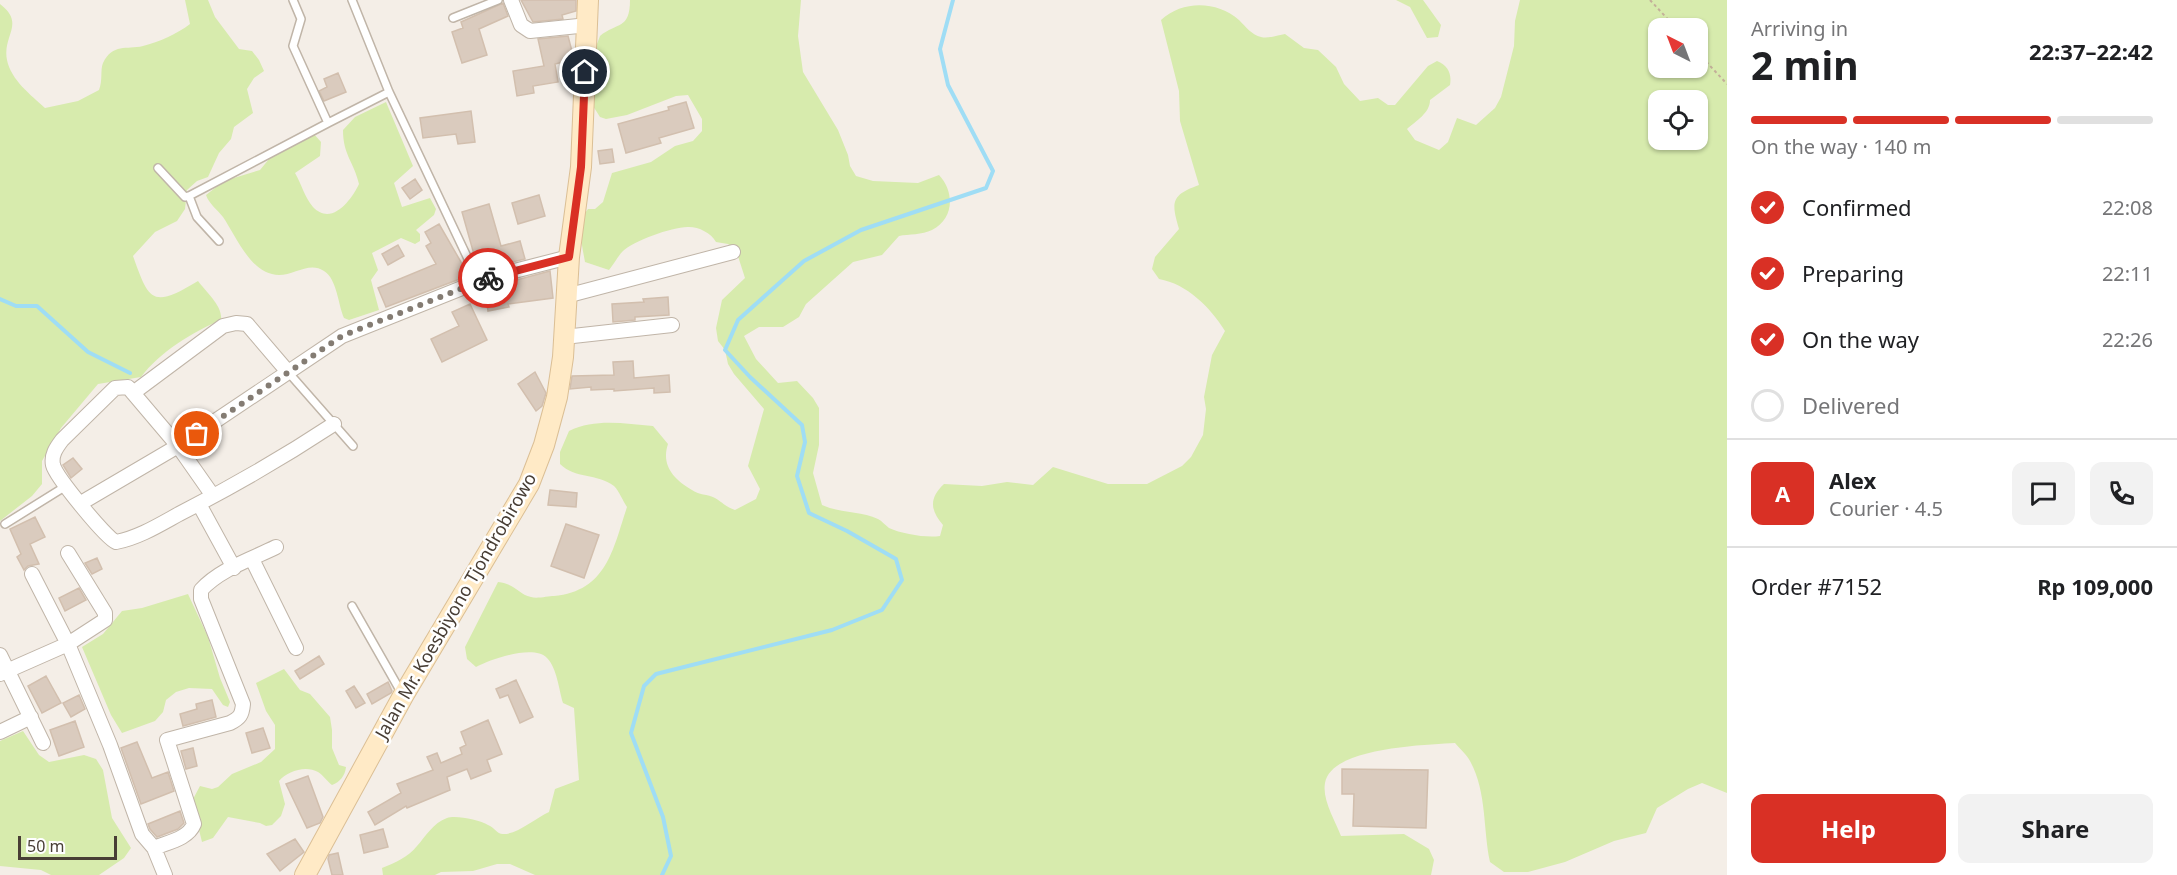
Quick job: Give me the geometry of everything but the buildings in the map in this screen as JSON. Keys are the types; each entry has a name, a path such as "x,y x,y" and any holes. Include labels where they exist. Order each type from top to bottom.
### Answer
{"main road":[{"name":"Jalan Mr. Koesbiyono Tjondrobirowo","path":"305,875 403,696 529,484 544,445 557,397 564,337 569,257 581,167 588,0"}],"street":[{"path":"510,0 521,25 530,31 588,25"},
{"path":"567,296 732,252"},
{"path":"81,504 178,446 342,336 503,273 569,257"},
{"path":"133,393 229,323 248,324 288,372"},
{"path":"564,337 672,325"},
{"path":"213,496 178,446 128,387 116,388 55,448 52,458 54,468 66,486 106,535 116,542 133,538 199,504 281,459 334,424"},
{"path":"199,504 234,568"},
{"path":"154,848 180,838 192,830 194,824 167,740 230,723 239,718 242,713 243,704 201,599 201,590 208,582 276,547"},
{"path":"4,672 68,644 105,620 105,613 68,554"},
{"path":"252,559 296,648"},
{"path":"32,574 68,644 110,746 142,834 154,848 165,875"},
{"path":"0,655 4,672 31,717 43,743"},
{"path":"0,732 31,717"}],"lane":[{"path":"293,0 301,19 293,46 328,123"},
{"path":"352,0 389,92 479,282"},
{"path":"453,18 498,0"},
{"path":"158,168 185,197 189,196 389,92"},
{"path":"189,196 197,217 219,241"},
{"path":"288,372 353,446"},
{"path":"5,524 66,486"},
{"path":"352,606 403,696"}],"path":[{"path":"1650,0 1667,18"},
{"path":"1708,64 1727,84"}],"green space":[{"path":"185,0 208,0 215,17 239,49 252,51 264,71 254,78 247,89 253,113 234,127 231,139 219,153 208,177 197,181 187,190 185,209 177,221 155,232 133,256 143,283 154,296 171,295 198,281 217,304 221,320 177,344 141,377 98,384 61,428 42,461 42,484 32,496 0,521 0,4 8,11 12,24 6,51 9,67 22,87 45,108 78,101 99,90 103,63 111,52 120,48 143,46 155,42 190,24"},
{"path":"630,0 801,0 798,36 803,72 838,130 850,166 856,176 873,181 918,183 939,175 944,182 948,189 950,205 945,219 939,225 924,233 899,236 882,255 853,262 806,304 799,317 783,327 759,327 744,336 756,359 778,383 797,381 819,408 819,445 813,473 822,505 871,516 889,528 900,532 921,536 940,536 943,525 933,504 936,494 944,484 982,486 1007,482 1033,485 1053,467 1108,484 1147,484 1182,466 1191,457 1203,435 1206,409 1204,397 1212,355 1225,331 1197,298 1179,286 1159,279 1152,269 1155,257 1179,229 1174,206 1178,196 1199,185 1180,121 1179,91 1161,20 1170,13 1190,6 1210,6 1230,14 1258,36 1267,38 1285,34 1304,48 1318,50 1336,67 1344,84 1360,101 1378,98 1388,105 1395,105 1428,66 1437,61 1441,63 1448,70 1450,85 1430,100 1425,113 1407,129 1415,140 1439,150 1448,142 1457,118 1476,125 1495,108 1501,97 1514,46 1515,21 1520,0 1727,0 1727,793 1702,783 1657,808 1646,833 1614,841 1565,862 1528,872 1504,872 1490,862 1479,785 1470,761 1455,743 1403,747 1361,755 1344,762 1331,771 1325,783 1327,803 1341,836 1404,834 1429,849 1434,860 1431,875 535,875 510,864 497,864 473,871 441,872 435,875 383,875 382,868 410,853 442,820 451,817 468,819 484,823 501,834 508,834 549,812 555,789 579,780 574,708 563,703 555,673 547,658 533,652 512,654 476,667 467,659 465,647 498,582 509,585 533,598 572,592 586,586 597,577 612,552 627,507 614,486 600,479 572,472 560,464 560,452 569,431 600,423 653,426 668,444 666,458 670,471 694,492 712,497 735,510 756,499 760,489 748,466 764,409 728,364 725,350 718,341 716,328 722,300 745,278 736,250 728,244 716,242 701,229 682,227 654,235 628,247 609,270 585,262 581,234 582,221 588,209 595,209 603,202 612,173 651,162 675,146 693,141 702,131 702,119 688,95 676,96 627,115 606,119 600,117 593,106 596,82 595,49 600,36 621,24 628,16"},
{"path":"1396,0 1423,0 1441,25 1438,37 1427,38 1410,7"},
{"path":"386,102 413,166 394,183 402,207 430,198 436,209 434,215 416,230 420,234 420,241 415,244 401,238 372,253 378,270 371,280 379,310 349,320 344,318 332,280 324,271 313,267 279,275 260,269 245,253 223,217 206,195 224,181 260,170 283,142 313,133 321,142 320,156 295,173 313,207 327,214 340,209 352,197 359,184 345,146 343,130 355,117"},
{"path":"188,594 208,637 230,702 228,707 223,705 212,689 189,688 176,692 166,700 163,712 155,721 122,733 111,715 82,647 103,634 122,611 142,608"},
{"path":"284,669 300,690 310,694 330,717 332,748 339,765 346,767 345,773 332,785 320,773 313,770 302,769 292,772 279,781 285,804 281,816 272,825 266,826 228,817 213,838 202,842 192,801 200,786 212,789 218,787 232,774 261,762 275,749 275,725 266,711 256,683"},
{"path":"23,731 39,755 49,762 84,755 96,759 103,770 112,818 131,848 124,858 99,875 51,875 41,870 0,866 0,741"}],"waterway":[{"path":"662,875 671,856 663,817 631,733 644,686 656,674 832,630 882,610 902,580 896,559 847,531 809,513 797,476 805,442 802,425 750,377 725,350 738,320 804,261 861,230 986,188 993,171 948,85 940,49 953,0"},
{"path":"0,299 16,306 37,306 88,352 130,373"}],"way so far":[{"path":"197,434 342,336 448,296 488,278"}],"route":[{"path":"488,278 569,257 581,167 585,72"}]}
